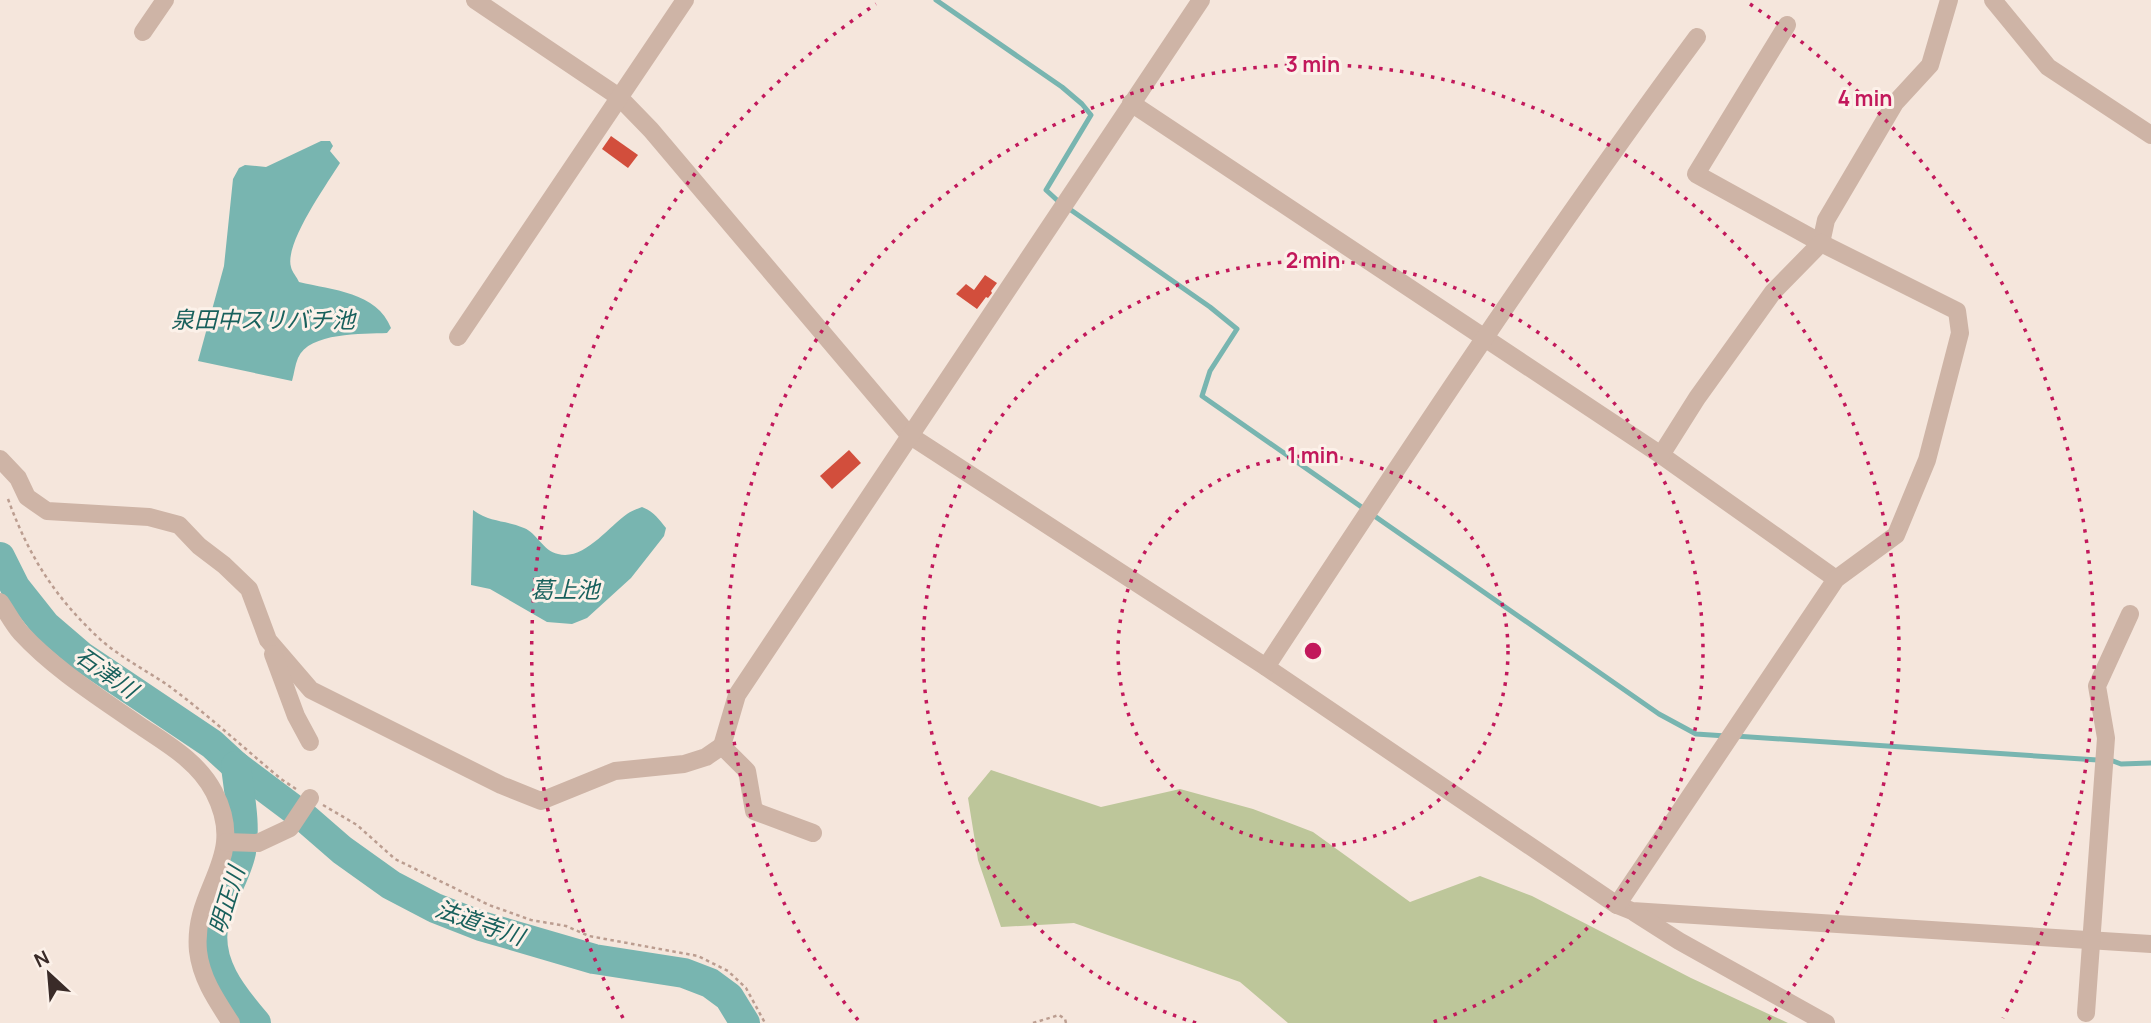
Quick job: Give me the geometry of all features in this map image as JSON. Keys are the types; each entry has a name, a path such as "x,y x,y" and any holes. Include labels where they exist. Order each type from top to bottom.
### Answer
{"street":[{"path":"143,32 165,0"},
{"path":"475,0 619,97 651,130 909,435 1266,667 1624,908 1826,1023"},
{"path":"458,337 685,0"},
{"path":"268,640 311,690 500,785 541,801 615,771 684,764 706,757 722,746 737,695 1201,0"},
{"path":"1661,455 1697,398 1773,292 1821,243 1826,219 1895,103 1930,65 1950,0"},
{"path":"1993,0 2048,67 2151,135"},
{"path":"1624,908 1836,579 1896,536 1927,460 1960,332 1957,311 1821,243 1696,174 1787,25"},
{"path":"1266,667 1483,338 1697,37"},
{"path":"1132,103 1661,455 1836,579"},
{"path":"1,460 18,478 27,497 47,511 149,517 179,525 199,546 224,565 249,589 296,716 310,742"},
{"path":"0,602 20,632 50,659 194,765 205,777 222,812 227,833 225,853 205,898 198,949 202,970 212,993 231,1023"},
{"path":"2086,1013 2106,738 2096,686 2130,614"},
{"path":"722,746 747,771 754,811 813,833"},
{"path":"226,842 258,843 290,828 310,798"},
{"path":"1624,908 1739,918 2151,944"}],"path":[{"path":"4,489 21,537 35,562 52,587 104,642 170,687 281,779 357,825 395,859 489,905 531,920 566,926 589,936 698,956 728,971 746,988 765,1023"},
{"path":"1033,1023 1059,1015 1066,1021"}],"green space":[{"path":"991,770 1101,807 1180,789 1253,809 1313,832 1410,902 1480,876 1532,896 1691,978 1788,1023 1288,1023 1240,982 1074,923 1001,927 978,860 968,798"}],"water":[{"name":"泉田中スリバチ池","path":"321,141 330,141 333,146 330,151 340,163 300,230 291,257 292,269 299,282 352,294 364,300 384,316 391,328 387,333 351,334 313,343 298,358 292,381 198,361 224,266 233,179 239,168 245,165 266,167"},
{"name":"葛上池","path":"642,507 653,513 666,528 664,536 631,578 587,618 572,624 547,622 490,589 471,585 473,510 486,517 524,528 553,552 568,555 586,548 627,514"}],"building":[{"path":"611,136 638,155 628,168 602,149"},
{"path":"985,275 997,283 992,293 977,309 956,294 966,284 974,290"},
{"path":"849,450 861,463 832,489 820,476"}],"waterway":[{"path":"936,0 1062,87 1091,115 1046,190 1237,329 1210,371 1202,396 1659,714 1696,734 1726,736"},
{"name":"法道寺川","path":"0,557 15,587 46,626 81,656 212,744 342,850 391,885 435,908 481,926 594,959 684,973 710,983 729,997 745,1023"},
{"path":"1735,736 2113,761 2121,764 2151,763"},
{"name":"明正川","path":"236,766 242,819 241,852 214,922 213,951 230,989 256,1023"}],"water label":[{"name":"石津川","path":"107,672"}]}
